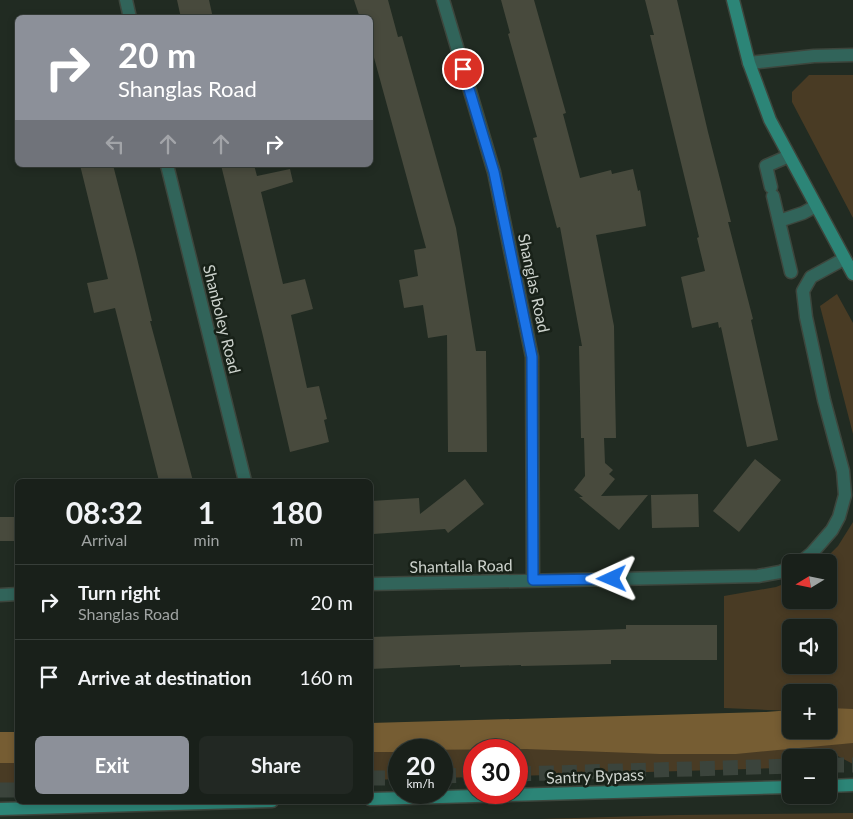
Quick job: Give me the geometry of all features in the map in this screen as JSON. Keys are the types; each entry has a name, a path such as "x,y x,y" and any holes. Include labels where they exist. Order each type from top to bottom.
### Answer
{"main road":[{"path":"732,0 749,63 770,120 853,274"},
{"path":"837,786 853,785"},
{"name":"Santry Bypass","path":"373,799 782,787"},
{"path":"0,809 170,804"}],"street":[{"path":"126,0 129,15"},
{"name":"Shanglas Road","path":"443,0 494,172 532,357 533,580"},
{"path":"749,63 814,56 853,55"},
{"path":"789,156 766,166 791,272"},
{"name":"Shanboley Road","path":"167,167 245,479"},
{"path":"779,221 803,213 816,206"},
{"path":"811,554 832,530 839,517 845,495 843,472 824,400 806,317 804,291 811,277 844,258"},
{"name":"Shantalla Road","path":"373,584 758,576 782,571"}],"shaded area":[{"path":"809,75 853,75 853,218 792,102 792,92"},
{"path":"837,294 853,323 853,434 820,306"},
{"path":"853,522 853,713 837,712 837,684 782,684 782,711 724,708 724,596 782,585 782,609 838,609 838,554 830,554 838,546"},
{"path":"837,708 853,709 853,743 736,754 660,754 528,749 528,739 463,739 463,749 453,750 453,739 388,739 388,752 373,752 373,723 782,711 782,739 837,739"},
{"path":"0,732 15,732 15,763 0,763"},
{"path":"837,737 853,737 853,764 837,756 837,749 782,749 782,766 780,768 528,776 528,747 837,739"},
{"path":"453,749 463,749 463,777 453,778"},
{"path":"388,750 388,779 373,780 373,751"},
{"path":"0,762 15,762 15,789 0,790"},
{"path":"853,813 853,819 540,819 678,815"}],"building":[{"path":"177,0 209,0 212,15 180,15"},
{"path":"354,0 388,0 398,37 402,36 456,228 476,351 486,351 487,452 448,452 447,335 428,338 423,305 404,308 399,280 418,276 414,250 426,248 373,54 373,15 359,15"},
{"path":"501,0 534,0 566,113 563,114 580,178 611,170 612,174 633,169 638,191 640,190 646,226 596,235 614,326 616,438 604,438 605,463 613,470 609,474 615,479 601,496 648,495 619,530 579,497 583,497 574,490 585,476 584,438 581,438 579,346 582,346 560,227 557,228 533,138 537,137 508,34 510,33"},
{"path":"645,0 677,0 731,222 728,222 753,319 751,320 778,440 747,447 721,327 719,328 718,322 692,328 681,277 705,271 697,238 699,237 650,35 654,35"},
{"path":"80,167 114,167 152,321 150,321 192,479 158,479 115,308 94,313 87,283 108,279"},
{"path":"221,167 255,167 257,176 290,169 293,182 261,192 283,284 305,279 313,309 291,315 307,388 319,386 327,419 324,420 329,442 290,452"},
{"path":"755,459 781,480 739,532 713,511"},
{"path":"465,479 484,504 448,533 445,529 373,534 373,501 419,498 420,514"},
{"path":"698,494 699,527 652,528 651,495"},
{"path":"0,517 15,517 15,541 0,541"},
{"path":"626,625 717,625 717,660 611,660 611,664 460,667 460,665 373,669 373,637 626,629"}],"tunnel":[{"path":"837,765 853,765"},
{"path":"528,774 782,766"},
{"path":"453,776 463,775"},
{"path":"373,778 388,778"},
{"path":"0,790 15,790"}],"route":[{"path":"463,69 494,172 532,357 533,580 612,579"}]}
